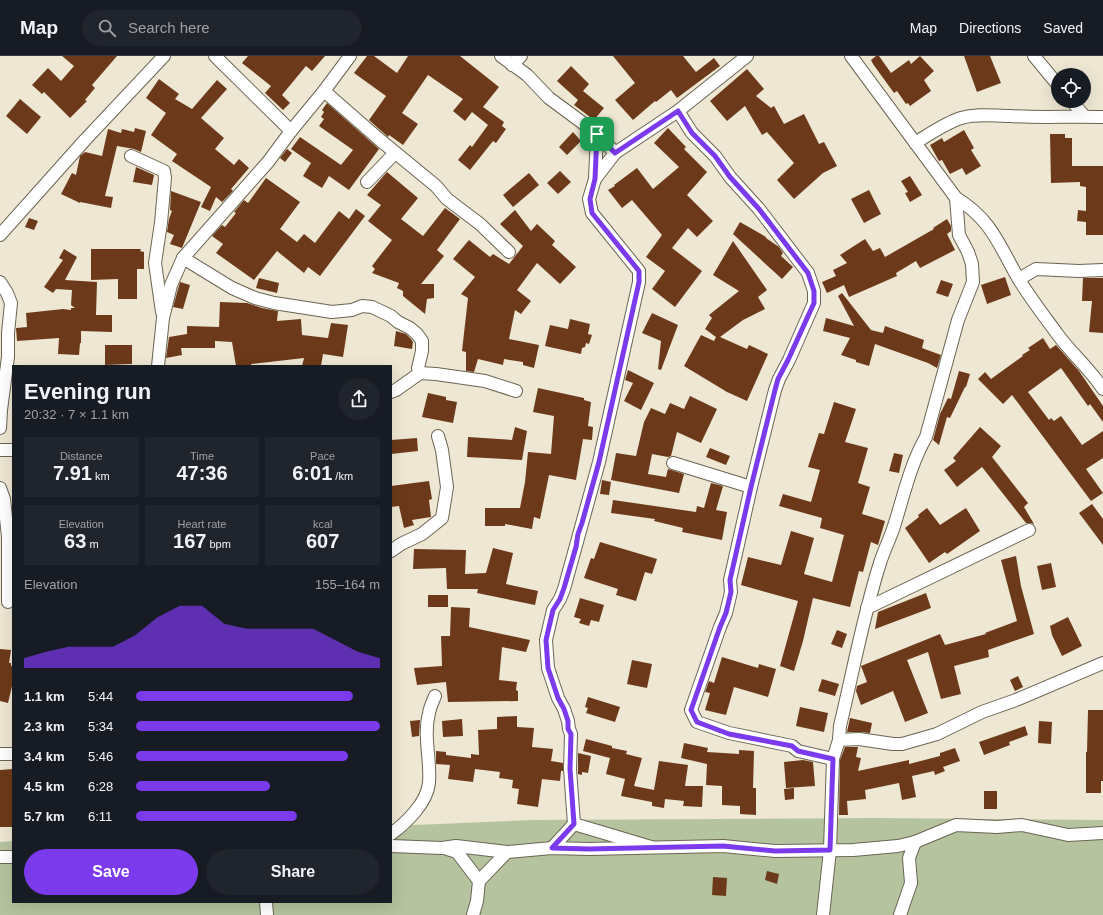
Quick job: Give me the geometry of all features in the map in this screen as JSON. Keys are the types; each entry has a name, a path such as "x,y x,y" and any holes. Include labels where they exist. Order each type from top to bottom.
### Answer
{"street":[{"path":"0,235 85,140 164,56"},
{"path":"215,56 291,131"},
{"path":"158,365 163,318 172,285 183,258 268,162 350,56"},
{"path":"501,56 516,60 527,75 549,98 597,134 615,153"},
{"path":"595,179 615,153 678,111 747,56"},
{"path":"851,56 956,198 975,211 989,226 1019,279 1060,338 1096,378 1103,389"},
{"path":"1034,56 1051,76"},
{"path":"324,91 395,153 436,186 447,199 480,224 509,252"},
{"path":"1078,108 1084,116"},
{"path":"678,111 692,133 715,156 727,174 759,209 808,273 814,291 814,303 778,379 730,580 731,592 726,613 691,710 697,722 722,731 792,746 798,751 833,759"},
{"path":"915,143 947,123 962,117 993,114 1010,116 1103,116"},
{"path":"552,848 574,824 570,769 571,734 568,729 568,721 564,709 558,698 548,668 546,640 553,610 560,599 564,588 599,462 639,282 639,271 592,213 590,199 595,179 597,134"},
{"path":"367,182 395,153"},
{"path":"131,156 164,171 165,178 156,263 163,318"},
{"path":"823,915 830,850 833,759 839,740 840,726 867,608 880,562 891,536 919,449 926,437 958,320 973,282 972,264 968,252 959,235 956,198"},
{"path":"183,258 232,288 255,298 274,303 332,312 352,310 362,306 372,307 391,316 398,322 410,328 422,341 422,351 418,368 420,373"},
{"path":"1019,279 1036,269 1079,271 1103,270"},
{"path":"0,282 11,303 8,333 8,357 0,410 0,428"},
{"path":"392,392 420,373 485,381 516,391"},
{"path":"392,550 401,544 422,534 442,518 447,487 442,450 438,436"},
{"path":"0,450 12,450"},
{"path":"672,463 751,487"},
{"path":"0,488 4,499 8,537 7,602"},
{"path":"867,608 1029,530"},
{"path":"839,740 859,738 893,744 902,744 937,734 982,712 1016,700 1103,663"},
{"path":"392,833 414,812 424,798 428,784 428,714 435,696"},
{"path":"0,754 12,754"},
{"path":"574,824 651,847"},
{"path":"392,846 442,848 456,846 506,852 552,848 589,849 723,846 775,851 830,850 872,849 898,846 915,842 956,825 997,827 1022,825 1068,835 1103,833"},
{"path":"900,915 911,883 909,858 915,842"},
{"path":"898,846 909,858"},
{"path":"442,848 457,852 479,881"},
{"path":"472,915 477,901 479,881 506,852"},
{"path":"0,857 12,857"},
{"path":"266,903 267,915"}],"green space":[{"path":"875,818 1103,820 1103,915 0,915 0,842 12,841 12,903 392,903 392,826 533,820"}],"building":[{"path":"62,56 117,56 92,85 95,88 85,100 87,101 70,118 44,92 42,94 32,85 48,68 61,81 74,66"},
{"path":"248,56 325,56 312,71 306,66 282,95 290,103 283,110 265,93 271,86 242,63"},
{"path":"367,56 374,56 397,73 408,56 460,56 499,87 483,107 504,122 502,126 506,129 496,143 493,141 470,170 458,160 470,145 472,147 488,125 472,112 465,121 453,111 463,99 428,75 402,113 418,124 403,145 389,135 388,137 369,120 386,96 354,73"},
{"path":"613,56 683,56 696,72 714,58 720,66 677,98 671,90 656,102 655,101 633,120 615,100 635,83"},
{"path":"876,56 879,56 891,73 909,60 911,64 920,56 934,71 924,80 931,91 910,106 908,103 906,104 897,91 894,93 873,64 871,60"},
{"path":"964,56 990,56 1001,83 977,92"},
{"path":"571,66 589,84 583,91 604,108 594,120 574,105 578,100 557,81"},
{"path":"747,69 764,89 756,96 771,108 774,106 784,124 804,114 819,144 824,142 837,166 823,173 794,199 777,180 794,163 767,132 762,135 745,106 727,121 710,101"},
{"path":"159,79 179,94 175,99 192,109 217,80 227,89 201,118 224,138 215,149 234,165 239,159 249,168 231,189 233,191 222,202 216,197 210,211 201,207 211,187 172,161 177,154 151,135 166,113 146,98"},
{"path":"20,99 41,117 27,134 6,116"},
{"path":"327,103 379,149 349,190 329,176 322,188 303,176 311,163 291,149 300,137 341,165 353,150 319,126 324,119 321,117 324,112 322,110"},
{"path":"135,128 146,131 141,152 134,149 117,146 105,196 113,197 111,208 80,203 61,194 72,173 76,175 80,156 85,152 102,156 108,129 121,133 122,129 134,132"},
{"path":"668,128 686,147 684,149 707,172 687,195 713,221 697,237 688,228 672,248 702,271 675,307 652,289 665,271 646,257 662,235 632,200 622,208 608,190 637,168 653,189 679,167 654,143"},
{"path":"964,130 974,148 971,150 981,166 966,175 962,168 950,174 942,160 939,161 930,145 942,138 944,142"},
{"path":"573,132 581,141 567,155 559,147"},
{"path":"1050,134 1065,134 1065,138 1072,138 1072,166 1103,166 1103,235 1086,235 1086,222 1077,221 1078,210 1086,211 1086,187 1080,186 1080,182 1051,183"},
{"path":"287,149 292,153 285,162 280,158"},
{"path":"136,167 154,175 152,185 133,182"},
{"path":"560,171 571,182 558,194 547,183"},
{"path":"387,172 418,198 401,219 423,236 445,208 460,219 437,250 444,256 421,284 434,284 434,298 427,299 425,314 403,296 403,291 397,288 399,283 372,273 375,269 372,266 392,240 368,221 381,205 367,195"},
{"path":"529,173 539,185 513,207 503,195"},
{"path":"910,176 922,195 910,202 905,193 908,192 901,181"},
{"path":"266,178 300,202 280,229 297,242 304,234 315,243 339,211 349,219 356,209 365,216 320,276 308,267 304,273 277,251 254,280 216,253 223,244 212,236 222,225 225,227 236,213 234,212 244,200 248,203"},
{"path":"869,190 881,214 864,223 851,199"},
{"path":"171,191 201,202 182,248 170,244 174,235 167,232 172,211 170,210"},
{"path":"515,210 531,231 537,224 555,241 552,245 576,267 560,284 537,263 517,290 531,301 521,314 515,310 509,339 539,345 534,368 523,365 523,362 504,359 503,365 478,359 474,372 466,371 466,352 462,351 468,298 461,294 475,277 453,259 469,240 490,257 493,254 509,264 523,246 500,224"},
{"path":"29,218 38,221 34,230 25,227"},
{"path":"947,219 951,226 951,231 947,234 955,250 920,268 916,261 896,273 897,276 849,297 844,285 827,293 822,282 836,276 833,270 847,263 840,255 865,239 873,251 880,248 885,257 934,229 933,228"},
{"path":"740,222 766,237 779,247 783,253 781,256 793,267 782,279 733,234"},
{"path":"733,241 767,290 758,297 765,309 743,320 720,337 747,349 749,345 768,354 747,401 727,392 684,366 701,335 714,341 716,337 705,329 712,318 709,315 739,291 713,275"},
{"path":"64,249 77,257 65,280 97,282 96,315 112,315 112,332 81,331 79,355 58,354 59,338 17,341 16,328 27,327 26,313 63,309 71,310 71,308 75,308 71,305 72,290 56,289 53,293 44,287 63,260 59,258"},
{"path":"91,249 141,249 140,251 144,252 144,269 137,269 137,299 118,299 118,279 91,280"},
{"path":"1005,277 1011,295 987,304 981,285"},
{"path":"259,278 279,283 277,293 256,288"},
{"path":"1083,278 1103,278 1103,333 1089,332 1092,301 1082,301"},
{"path":"941,280 953,284 948,297 936,293"},
{"path":"180,282 190,285 183,309 173,307"},
{"path":"842,293 871,330 883,333 885,326 924,340 922,348 941,355 937,368 928,363 875,344 869,366 841,355 850,338 823,331 826,318 854,326 838,296"},
{"path":"220,302 247,303 278,311 277,321 301,319 302,335 328,338 331,323 348,325 343,357 323,354 321,365 302,365 304,358 252,365 236,365 232,342 215,341 215,348 181,348 182,355 166,358 169,337 187,334 187,326 219,327"},
{"path":"652,313 678,325 661,370 658,369 661,341 642,333"},
{"path":"570,319 590,324 588,334 592,335 589,344 586,343 585,347 582,348 581,354 545,346 550,325 568,329"},
{"path":"396,331 406,334 411,339 413,342 412,349 394,346"},
{"path":"1043,338 1050,349 1056,345 1079,371 1103,406 1103,422 1090,404 1088,406 1061,368 1028,392 1049,420 1051,418 1054,421 1061,416 1082,445 1103,431 1103,458 1086,469 1103,493 1091,501 1012,395 1003,404 978,379 985,372 991,379 1023,356 1022,355 1030,350 1028,348"},
{"path":"105,345 132,345 132,364 105,365"},
{"path":"628,370 654,383 641,410 624,401 633,383 625,380"},
{"path":"959,371 970,374 966,387 950,418 947,417 939,445 933,440 940,414 948,398 951,399"},
{"path":"538,388 584,398 584,400 591,402 588,426 593,427 592,440 583,439 576,480 549,475 540,519 534,517 532,529 505,524 505,526 485,526 485,508 520,508 525,482 528,452 551,454 554,416 533,412"},
{"path":"428,393 446,397 446,400 457,402 453,423 422,417"},
{"path":"690,396 717,409 701,443 677,432 671,456 668,457 652,454 648,474 666,477 668,469 684,474 679,493 611,480 616,453 636,456 644,422 651,408 665,414 670,403 684,409"},
{"path":"834,402 856,409 845,442 868,448 858,483 870,487 862,514 885,521 878,545 871,542 863,572 859,571 850,607 813,598 794,671 780,666 798,601 741,585 748,557 781,565 791,531 814,538 804,574 832,582 844,535 820,528 822,518 779,506 783,494 811,502 820,470 808,467 819,433 824,434"},
{"path":"515,427 527,431 522,460 467,457 468,437 512,440"},
{"path":"980,427 1001,446 992,457 1028,503 1024,507 1034,524 1026,523 982,467 957,487 944,470 956,461 953,458"},
{"path":"417,438 418,451 392,454 392,440"},
{"path":"710,448 730,456 726,465 706,457"},
{"path":"894,453 903,455 899,473 889,471"},
{"path":"602,480 611,482 609,495 600,494"},
{"path":"429,481 432,499 429,500 431,517 412,520 414,525 404,528 399,506 392,507 392,486"},
{"path":"711,483 723,486 716,510 727,512 722,540 682,532 683,528 654,521 655,519 611,513 613,500 696,512 697,506 704,508"},
{"path":"1092,504 1103,519 1103,545 1079,513"},
{"path":"927,508 940,525 966,508 980,531 947,554 945,552 929,563 905,528 919,517 918,515"},
{"path":"600,542 657,559 652,574 645,572 636,601 616,595 618,589 584,578 591,558 594,559"},
{"path":"493,548 513,553 506,584 538,591 535,605 477,593 478,589 447,589 446,568 413,569 414,549 466,550 465,574 486,573"},
{"path":"1016,556 1021,586 1034,634 988,650 989,657 954,666 961,694 941,699 928,652 907,660 928,713 905,722 893,691 861,705 856,691 857,686 867,682 861,666 940,634 945,645 986,634 985,633 1017,621 1001,560"},
{"path":"1051,563 1056,587 1042,590 1037,566"},
{"path":"926,593 931,608 875,629 878,612"},
{"path":"428,595 448,595 448,607 428,607"},
{"path":"580,598 604,605 599,622 591,620 589,626 579,623 581,619 574,617"},
{"path":"451,607 470,608 469,627 530,640 526,652 502,647 499,680 517,682 516,690 518,691 518,701 448,702 446,682 417,685 414,668 442,666 441,636 450,636"},
{"path":"1068,617 1082,646 1062,656 1052,635 1050,626"},
{"path":"837,630 847,634 842,648 831,644"},
{"path":"0,649 11,650 9,663 11,663 12,666 12,686 8,703 0,701"},
{"path":"722,657 758,668 759,664 776,669 768,697 734,687 726,715 705,710 710,693 705,692 709,681 714,683"},
{"path":"632,660 652,664 647,688 627,684"},
{"path":"1018,676 1023,687 1015,691 1010,680"},
{"path":"822,679 839,684 835,696 818,691"},
{"path":"588,697 620,707 615,722 586,713 588,708 585,707"},
{"path":"800,707 828,713 824,732 796,726"},
{"path":"1088,710 1103,710 1103,781 1101,781 1101,793 1086,793"},
{"path":"517,716 517,727 534,728 532,747 553,749 551,761 563,763 563,771 561,771 560,781 542,779 538,807 517,804 519,789 512,788 513,780 499,778 500,772 475,769 473,782 448,779 450,765 436,764 436,751 446,752 446,755 471,758 471,754 479,755 478,730 497,729 497,717"},
{"path":"850,718 872,723 870,733 847,732"},
{"path":"462,719 463,736 443,737 442,721"},
{"path":"420,720 419,736 412,737 410,721"},
{"path":"1039,721 1052,722 1051,744 1038,743"},
{"path":"1025,726 1028,735 1009,742 1010,745 984,755 979,742"},
{"path":"586,739 612,746 612,748 627,751 626,754 642,758 634,786 654,790 659,761 688,765 685,786 703,786 702,807 683,806 684,801 665,799 664,808 652,806 652,802 621,796 625,779 606,774 610,758 583,751"},
{"path":"684,743 708,748 707,752 739,754 739,750 754,751 753,788 756,788 756,815 740,814 740,806 722,805 722,786 706,785 707,764 681,758"},
{"path":"845,747 858,747 856,757 861,758 858,771 909,760 909,764 940,756 940,753 955,748 960,761 943,767 945,771 935,775 934,771 912,776 916,797 902,800 899,783 865,790 866,799 847,801 848,815 839,815 840,760"},
{"path":"578,753 591,756 588,773 582,772 582,775 578,774"},
{"path":"803,760 813,762 815,786 786,788 784,762"},
{"path":"12,769 12,827 0,827 0,770"},
{"path":"794,788 794,799 785,800 784,789"},
{"path":"984,791 997,791 997,809 984,809"},
{"path":"767,871 779,874 777,884 765,880"},
{"path":"713,877 727,878 726,896 712,895"}],"route":[{"path":"678,111 692,133 715,156 724,170 759,209 808,273 814,291 814,303 778,379 730,580 731,592 726,613 691,710 697,722 729,734 792,746 798,751 833,759 830,850 775,851 723,846 589,849 552,848 574,824 570,769 571,734 568,729 568,721 564,709 558,698 548,668 546,640 553,610 560,599 564,588 599,462 639,282 639,271 592,213 590,199 595,179 597,134 615,153 678,111"}]}
